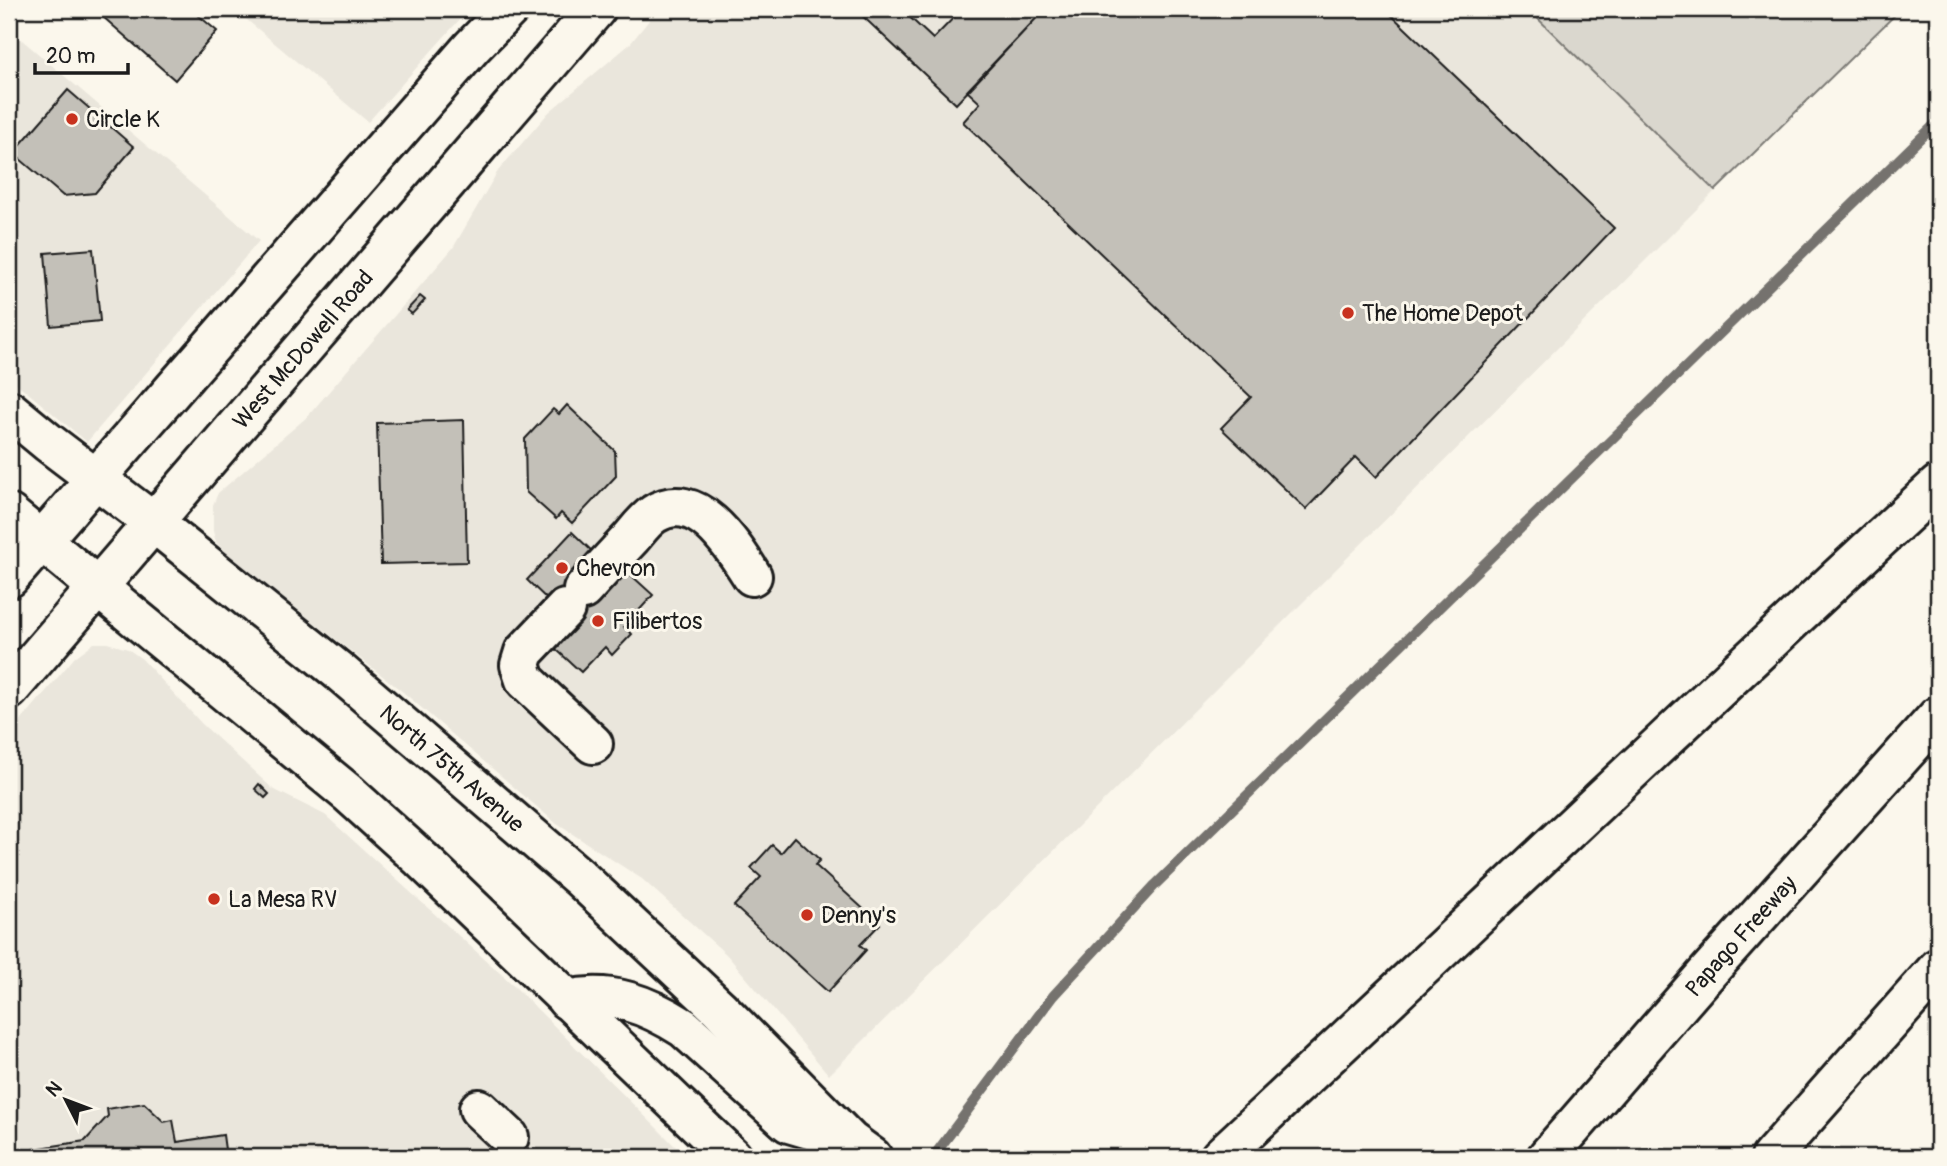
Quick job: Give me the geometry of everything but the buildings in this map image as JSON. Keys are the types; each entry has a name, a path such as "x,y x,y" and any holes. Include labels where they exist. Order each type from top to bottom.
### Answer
{"main road":[{"path":"9,578 472,47 509,9"},
{"name":"West McDowell Road","path":"9,691 596,9"},
{"name":"North 75th Avenue","path":"9,410 340,672 579,877 719,1008 864,1152"},
{"path":"1220,1157 1938,485"},
{"path":"593,744 525,680 520,665 524,652 653,515 671,507 688,509 703,515 719,530 752,576"},
{"path":"9,514 348,793 421,859 732,1157"},
{"name":"Papago Freeway","path":"1548,1157 1709,971 1938,716"},
{"path":"1771,1157 1938,968"},
{"path":"567,1000 584,996 605,996 622,999 666,1017 684,1028 789,1123 864,1152"},
{"path":"479,1109 509,1137"}],"shaded area":[{"path":"234,9 469,9 368,122"},
{"path":"658,9 1528,9 1715,191 829,1075 727,955 642,879 557,824 403,692 228,555 216,542 213,531 213,505 218,493 307,417 453,248 498,171 549,112 630,44"},
{"path":"1528,9 1901,9 1715,191"},
{"path":"9,29 259,241 87,442 9,377"},
{"name":"La Mesa RV","path":"94,643 107,643 128,649 142,659 202,724 273,789 325,815 511,983 686,1157 9,1157 9,735 75,657"}],"waterway":[{"path":"933,1157 1053,996 1155,885 1938,121"}],"place":[{"name":"Circle K","path":"72,119"},
{"name":"The Home Depot","path":"1348,313"},
{"name":"Chevron","path":"562,568"},
{"name":"Filibertos","path":"598,621"},
{"name":"La Mesa RV","path":"214,899"},
{"name":"Denny's","path":"807,915"}]}
